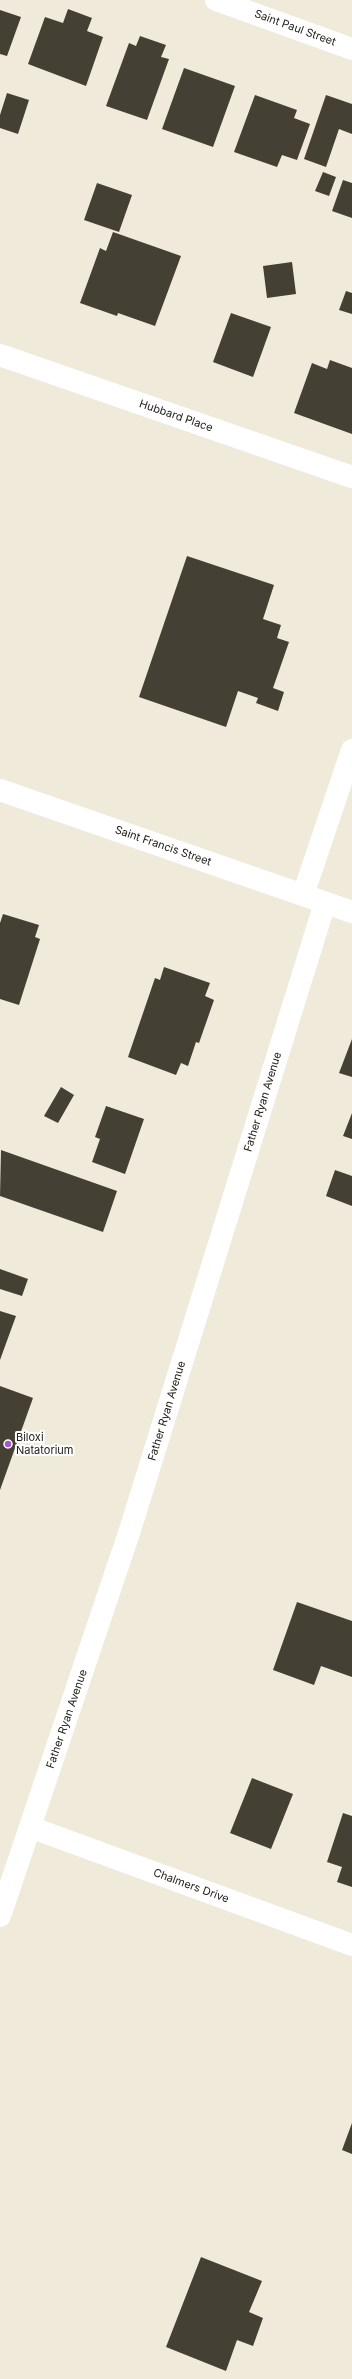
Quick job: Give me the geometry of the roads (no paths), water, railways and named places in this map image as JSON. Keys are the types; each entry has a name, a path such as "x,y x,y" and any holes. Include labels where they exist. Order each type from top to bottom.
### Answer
{"street":[{"name":"Saint Paul Street","path":"216,0 352,49"},
{"name":"Hubbard Place","path":"0,355 352,477"},
{"path":"303,895 352,750"},
{"name":"Saint Francis Street","path":"0,790 325,903 351,909"},
{"name":"Father Ryan Avenue","path":"0,1916 129,1533 325,903"},
{"name":"Chalmers Drive","path":"30,1827 352,1945"}],"place":[{"name":"Biloxi Natatorium","path":"8,1444"}]}
